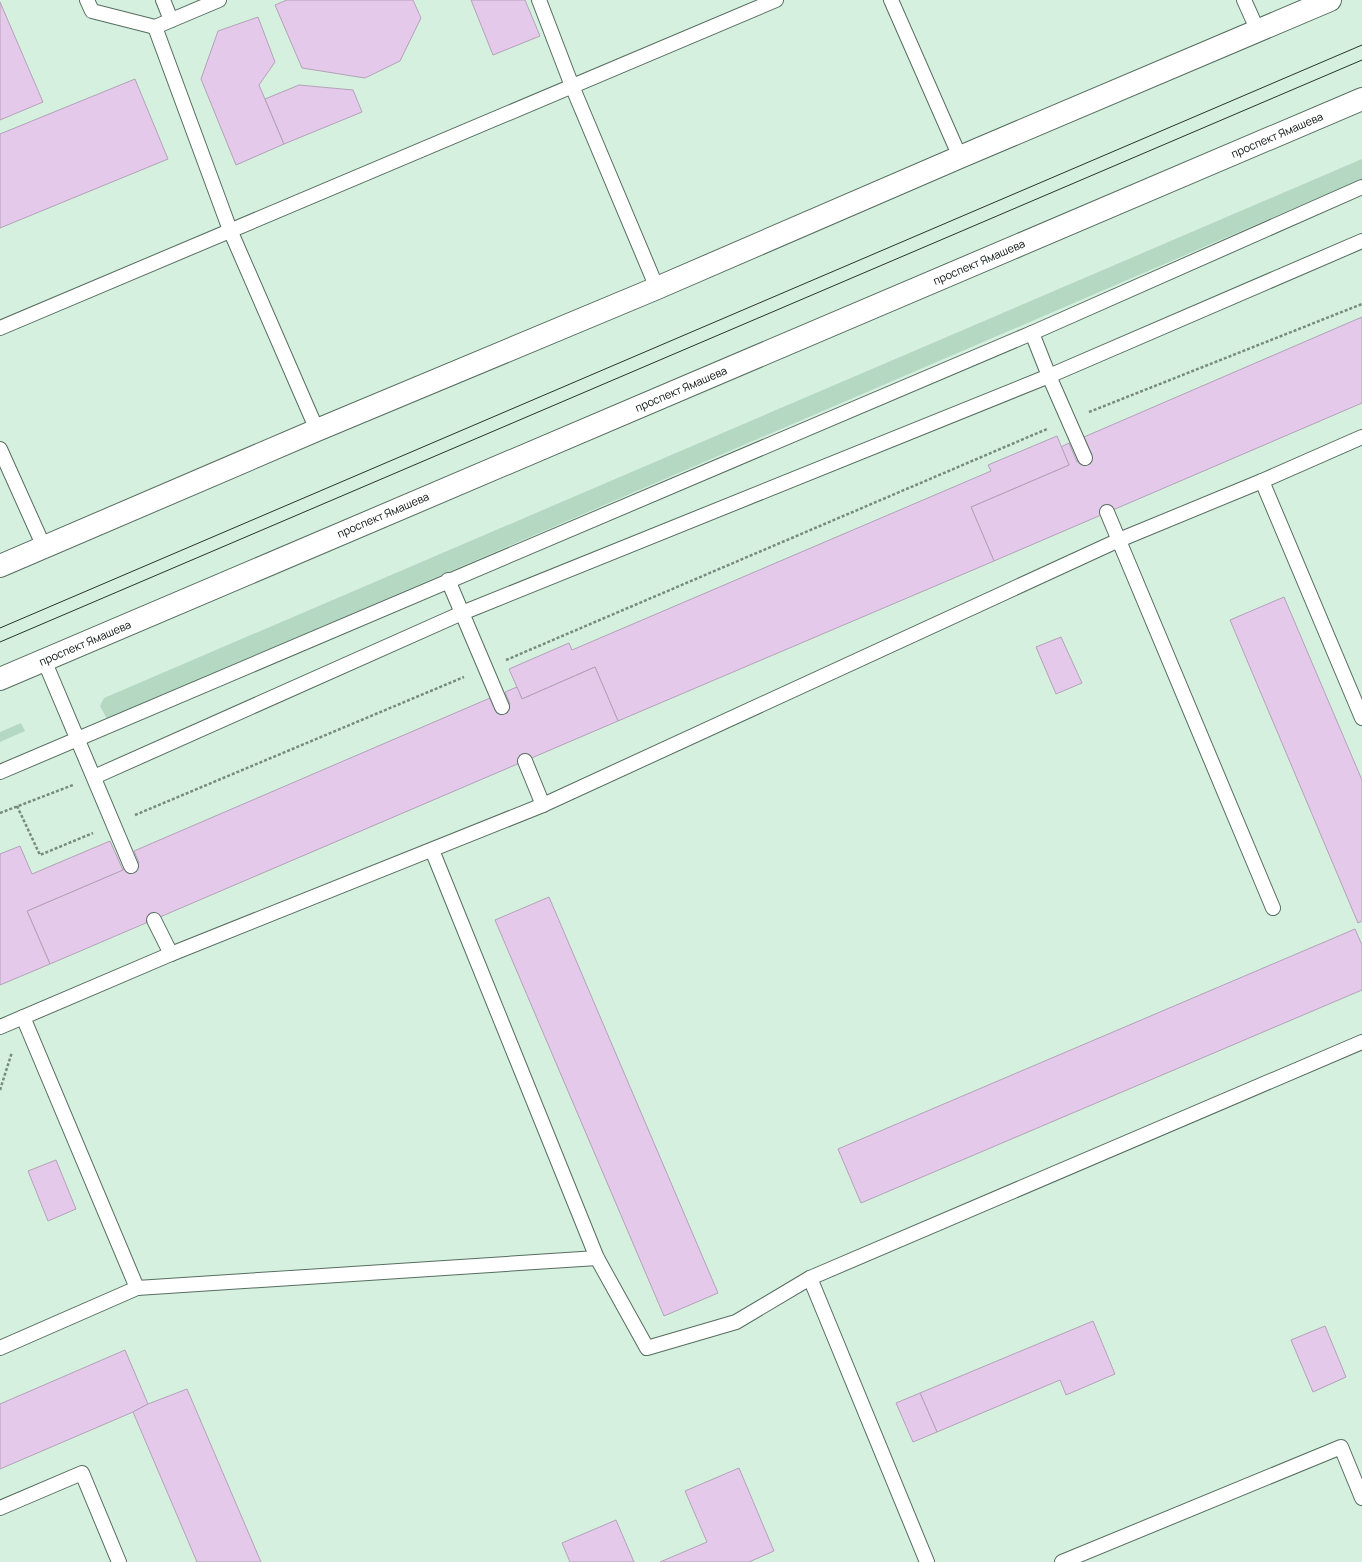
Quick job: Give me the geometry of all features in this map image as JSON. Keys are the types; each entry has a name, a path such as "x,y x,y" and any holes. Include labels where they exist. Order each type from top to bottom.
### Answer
{"main road":[{"path":"0,566 317,430 657,288 960,157 1330,0"},
{"name":"проспект Ямашева","path":"0,679 1362,99"}],"lane":[{"path":"87,0 92,11 155,26 219,0"},
{"path":"163,0 171,20"},
{"path":"539,0 572,86 657,288"},
{"path":"0,328 776,0"},
{"path":"891,0 960,157"},
{"path":"1244,0 1258,31"},
{"path":"155,26 230,230 317,430"},
{"path":"0,772 1032,332 1362,187"},
{"path":"94,777 462,613 1049,376 1362,241"},
{"path":"1032,332 1049,376 1085,458"},
{"path":"0,1027 171,954 543,806 1119,540 1262,481 1362,437"},
{"path":"0,449 44,547"},
{"path":"1262,481 1362,718"},
{"path":"1107,512 1273,908"},
{"path":"448,580 502,708"},
{"path":"44,660 131,866"},
{"path":"525,761 543,806"},
{"path":"432,850 597,1258 647,1348 736,1322 810,1278 1362,1042"},
{"path":"154,920 171,954"},
{"path":"23,1017 137,1288"},
{"path":"0,1348 137,1288 597,1258"},
{"path":"810,1278 927,1562"},
{"path":"1062,1562 1341,1447 1362,1498"},
{"path":"0,1508 82,1474 119,1562"}],"path":[{"path":"17,806 40,855 486,668 1069,420 1362,304"},
{"path":"0,813 94,777"}],"green space":[{"path":"1362,159 1362,179 107,719 100,706 104,698"},
{"path":"21,723 25,731 0,742 0,732"}],"building":[{"path":"287,0 413,0 421,18 400,61 365,78 302,68 275,5"},
{"path":"471,0 525,0 540,36 493,55"},
{"path":"0,2 43,102 0,120"},
{"path":"258,17 275,62 259,85 284,144 236,165 201,79 218,31"},
{"path":"135,79 168,159 0,228 0,134"},
{"path":"299,85 353,90 362,112 284,144 265,99"},
{"path":"1362,317 1362,403 994,561 971,507 1069,465 1061,447 1069,443 1077,462 1092,455 1084,437"},
{"path":"1057,436 1069,465 971,507 994,561 618,721 595,667 522,699 509,669 569,643 572,650 991,471 988,465"},
{"path":"1284,597 1362,780 1362,921 1358,923 1230,620"},
{"path":"1061,637 1082,683 1056,694 1036,647"},
{"path":"595,667 618,721 50,964 27,911 139,863 134,851 490,698 496,710 510,704 505,692 517,687 522,699"},
{"path":"110,841 123,870 27,911 50,964 0,985 0,854 20,846 32,874"},
{"path":"549,897 718,1293 664,1316 495,920"},
{"path":"1355,929 1362,945 1362,990 861,1203 838,1149"},
{"path":"56,1160 76,1209 48,1221 28,1171"},
{"path":"1093,1321 1115,1374 1066,1395 1060,1380 937,1432 920,1393"},
{"path":"1325,1326 1346,1377 1313,1392 1291,1340"},
{"path":"125,1350 148,1404 133,1412 0,1469 0,1404"},
{"path":"187,1389 261,1562 197,1562 133,1412 148,1404"},
{"path":"920,1393 937,1432 913,1442 896,1403"},
{"path":"739,1468 774,1551 749,1562 660,1562 707,1542 685,1491"},
{"path":"616,1520 634,1562 570,1562 562,1543"}],"tram line":[{"path":"0,628 1362,45"},
{"path":"0,642 1362,60"}]}
